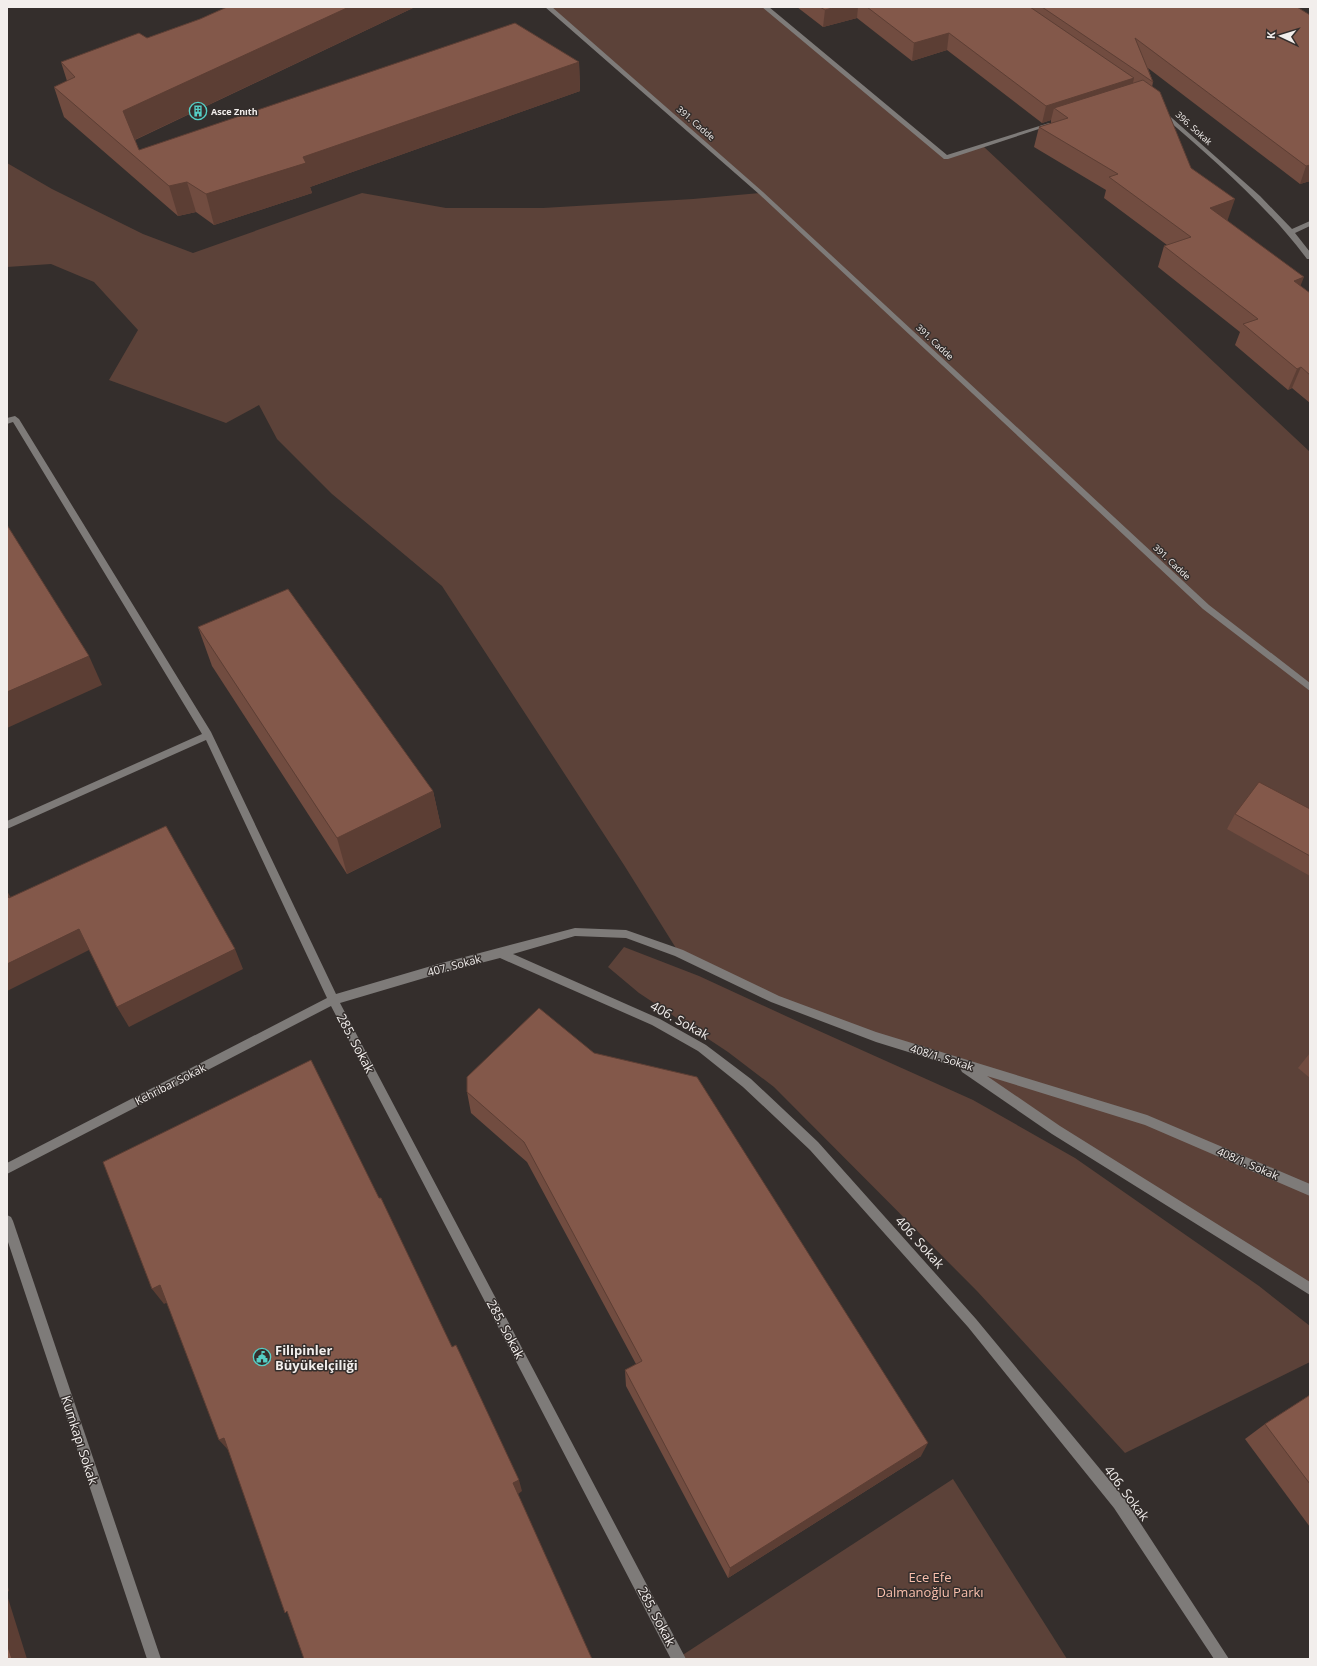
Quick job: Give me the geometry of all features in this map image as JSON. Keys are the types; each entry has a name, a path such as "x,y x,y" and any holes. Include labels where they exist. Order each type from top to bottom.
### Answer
{"street":[{"name":"391. Cadde","path":"548,7 761,193 1206,607 1310,688"},
{"path":"765,7 946,158 1058,122"},
{"name":"396. Sokak","path":"1155,108 1166,115 1258,197 1291,232 1310,257"},
{"path":"1291,232 1310,223"},
{"name":"285. Sokak","path":"7,422 15,419 208,735 333,1000 679,1659"},
{"path":"7,825 208,735"},
{"name":"407. Sokak","path":"333,1000 438,969 500,954 575,932"},
{"name":"408/1. Sokak","path":"575,932 626,934 679,953 775,998 861,1032 1147,1120 1310,1190"},
{"name":"406. Sokak","path":"500,954 656,1022 702,1048 747,1083 814,1146 972,1323 1119,1503 1222,1659"},
{"name":"Kehribar Sokak","path":"7,1169 333,1000"},
{"path":"958,1062 1056,1130 1310,1289"},
{"name":"Kumkapı Sokak","path":"7,1220 154,1659"}],"green space":[{"path":"548,7 765,7 946,157 983,146 1310,452 1310,1289 958,1062 775,999 679,953 624,865 442,586 332,494 277,439 259,405 226,423 109,380 138,330 94,282 51,264 7,267 7,163 52,189 143,234 193,253 362,193 446,208 543,208 693,199 760,193"},
{"path":"624,947 699,976 973,1100 1075,1158 1259,1286 1310,1326 1310,1362 1125,1453 977,1291 774,1087 728,1052 639,993 608,967"},
{"name":"Ece Efe Dalmanoğlu Parkı","path":"953,1479 1067,1659 678,1658"}],"building":[{"path":"227,7 349,7 123,111 139,150 515,23 579,62 303,157 306,163 206,194 187,182 169,186 54,87 75,77 61,62 139,33 147,38 200,19"},
{"path":"820,7 836,7 825,10"},
{"path":"867,7 1030,7 1134,78 1046,106 949,33 914,43"},
{"path":"1042,7 1297,7 1310,15 1310,165 1306,166 1135,38 1153,82"},
{"path":"1143,80 1160,92 1191,168 1235,199 1210,208 1304,277 1294,281 1310,293 1310,375 1301,367 1297,369 1243,324 1258,319 1164,246 1191,237 1109,177 1118,174 1039,127 1068,118 1054,108"},
{"path":"7,525 89,656 7,692"},
{"path":"288,589 433,791 337,838 198,627"},
{"path":"1259,782 1310,809 1310,856 1235,814"},
{"path":"166,826 235,949 117,1007 79,929 7,964 7,895 9,898"},
{"path":"539,1008 594,1053 697,1077 928,1443 730,1568 625,1370 642,1361 524,1142 467,1092 467,1077"},
{"path":"311,1060 379,1198 381,1198 452,1347 456,1345 519,1480 513,1483 592,1659 304,1659 287,1611 285,1613 224,1438 219,1440 160,1285 152,1289 103,1162"},
{"path":"1310,1395 1310,1484 1265,1424"},
{"path":"7,1644 12,1659 7,1659"}],"place":[{"name":"Asce Znıth","path":"198,111"},
{"name":"Filipinler Büyükelçiliği","path":"262,1357"}]}
